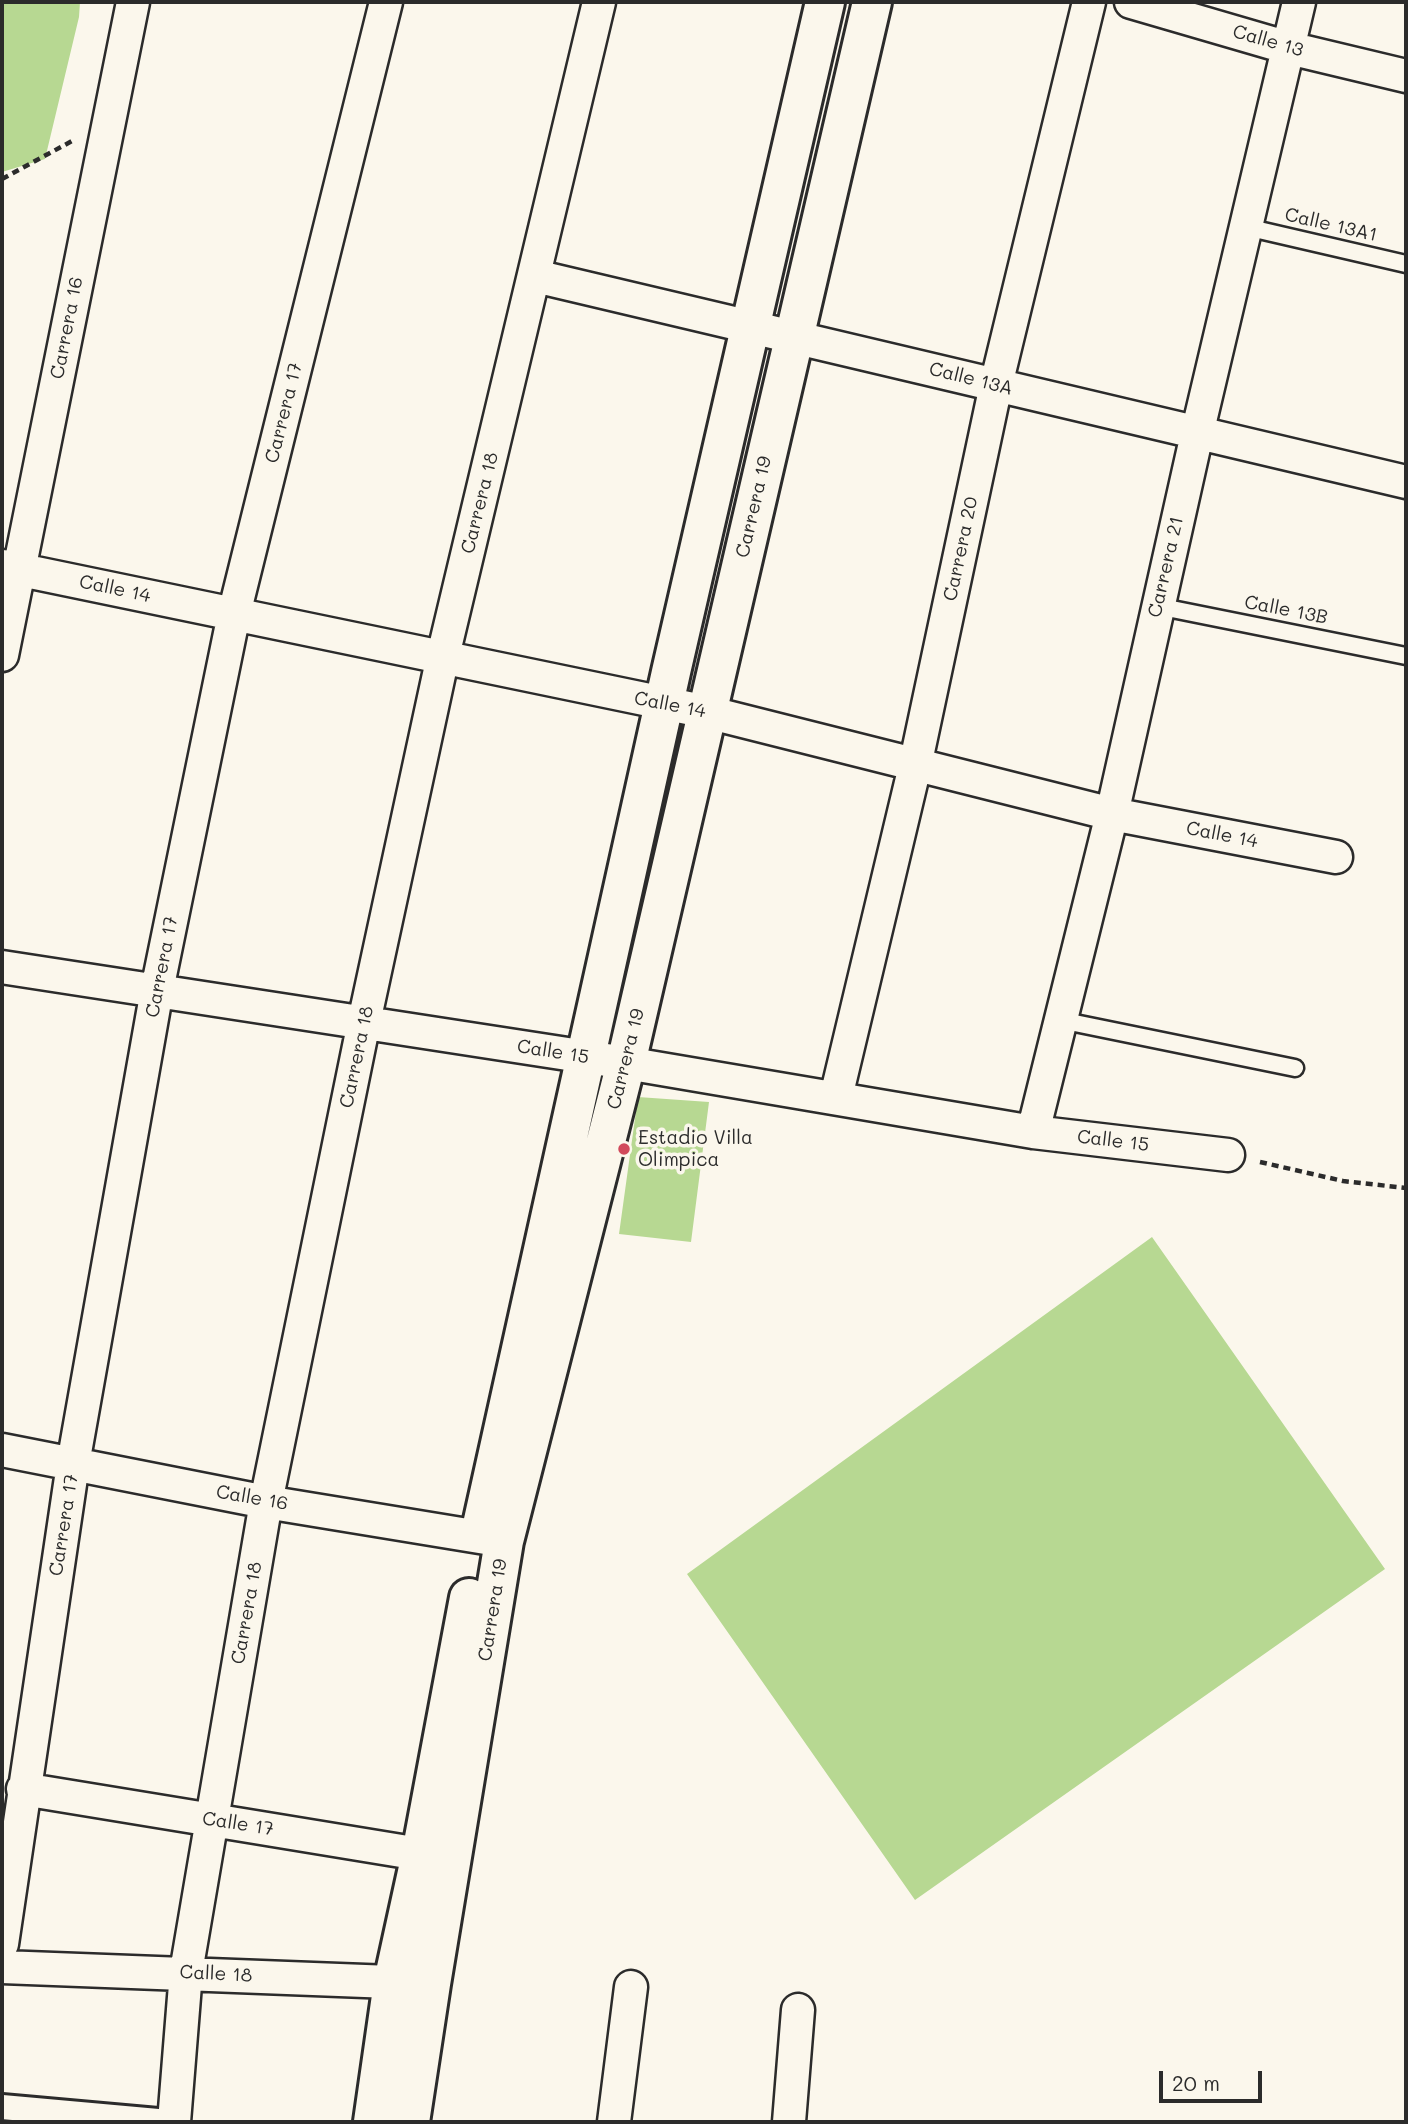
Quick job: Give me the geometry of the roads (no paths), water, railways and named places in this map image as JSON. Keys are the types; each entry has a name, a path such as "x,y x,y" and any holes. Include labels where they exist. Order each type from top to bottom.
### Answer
{"street":[{"name":"Carrera 16","path":"2,655 10,567 133,2"},
{"name":"Carrera 17","path":"2,1944 73,1464 157,990 234,614 386,2"},
{"name":"Carrera 18","path":"174,2122 186,1972 266,1502 364,1022 443,656 599,2"},
{"name":"Carrera 19","path":"410,2122 431,1984 437,1857 492,1539 583,1057 825,2"},
{"name":"Carrera 19","path":"492,1539 626,1063 872,2"},
{"name":"Carrera 20","path":"836,1097 915,766 996,385 1088,2"},
{"name":"Calle 13","path":"1131,2 1289,48 1406,76"},
{"name":"Carrera 21","path":"1033,1132 1112,814 1157,606 1299,2"},
{"name":"Calle 13A","path":"535,276 1406,482"},
{"name":"Calle 14","path":"10,567 707,712 1112,814 1336,857"},
{"name":"Calle 15","path":"2,967 626,1063 1033,1132 1228,1155"},
{"name":"Calle 16","path":"2,1450 266,1502 492,1539"},
{"name":"Calle 17","path":"23,1789 437,1857"},
{"name":"Carrera 19","path":"373,2122 393,1982 437,1857"},
{"name":"Calle 18","path":"2,1966 431,1984"},
{"path":"614,2122 631,1987"},
{"path":"789,2122 798,2010"},
{"path":"2,2107 169,2122"}],"lane":[{"name":"Calle 13A1","path":"1246,227 1406,264"},
{"name":"Calle 13B","path":"1157,606 1406,656"},
{"path":"1060,1020 1294,1068"}],"place":[{"name":"Estadio Villa Olimpica","path":"624,1149"}]}
